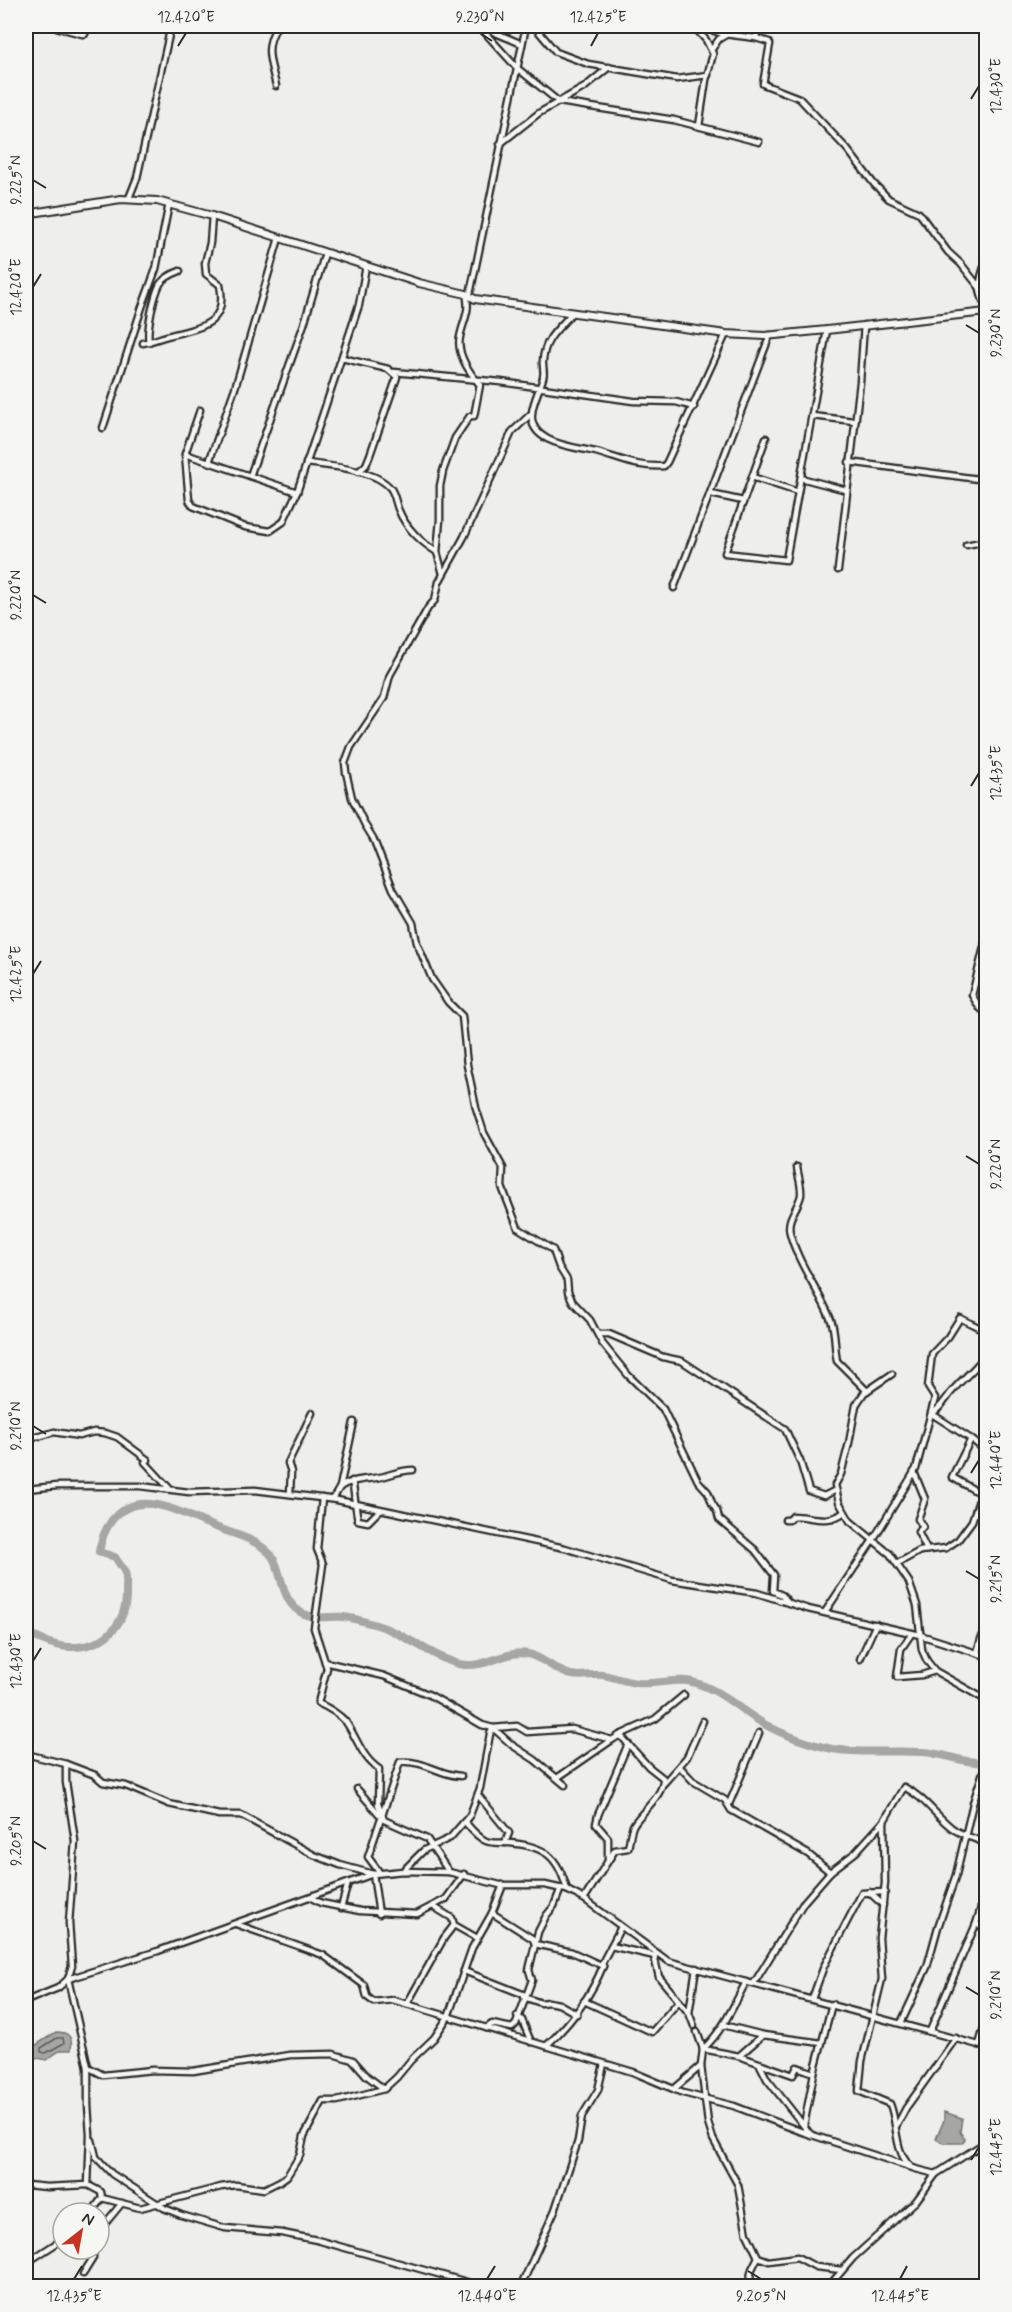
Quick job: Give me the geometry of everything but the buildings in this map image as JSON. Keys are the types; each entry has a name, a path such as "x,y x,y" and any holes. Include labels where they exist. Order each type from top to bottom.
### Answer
{"main road":[{"path":"26,214 129,198 169,204 483,301 726,334 770,335 827,330 987,310"}],"street":[{"path":"52,26 82,34 85,34 88,26"},
{"path":"129,198 137,178 170,28 147,26"},
{"path":"276,86 268,51 270,38 277,26"},
{"path":"461,26 481,28 510,37 522,44"},
{"path":"443,574 437,552 440,486 455,438 464,423 470,416 474,416 476,411 480,385 459,349 469,305 466,294 470,294 526,26"},
{"path":"534,26 556,52 588,64 677,78 708,75"},
{"path":"695,26 769,42 764,84 799,98 847,149 874,184 889,199 919,213 948,252 980,288"},
{"path":"695,26 712,49 713,54 699,126"},
{"path":"712,49 727,34 741,26"},
{"path":"756,38 758,26"},
{"path":"481,28 517,68 559,102 605,108 699,126 759,142"},
{"path":"500,144 539,113 585,87 609,67"},
{"path":"103,428 156,269 169,204"},
{"path":"180,271 169,274 161,283 146,343 199,328 212,320 219,312 222,297 220,285 206,274 205,263 210,243 212,216"},
{"path":"208,462 235,388 279,238"},
{"path":"250,476 304,324 325,253"},
{"path":"987,262 982,272 979,294 987,310"},
{"path":"200,410 184,454 189,500 193,506 226,521 270,531 283,522 297,492 359,305 366,266"},
{"path":"571,314 552,333 543,360 544,371 532,413 536,429 546,439 562,445 614,457 641,467 664,466 667,462 726,334"},
{"path":"838,570 860,382 864,325"},
{"path":"766,438 725,553 786,560 827,330"},
{"path":"674,588 770,335"},
{"path":"342,358 394,372 475,379 633,401 676,402 694,407"},
{"path":"358,472 366,465 383,423 396,386 397,377 394,372"},
{"path":"532,413 512,432 465,537 443,574 435,600 428,608 390,675 384,698 351,747 345,763 346,772 352,798 364,825 373,838 393,889 413,923 417,943 432,979 443,996 463,1018 467,1065 476,1108 484,1133 503,1168 502,1187 518,1228 553,1250 558,1267 567,1281 568,1292 573,1302 590,1320 602,1343 628,1375 663,1409 698,1481 708,1492 719,1519 755,1550 774,1575 772,1591 782,1595 789,1603"},
{"path":"812,416 854,421"},
{"path":"184,454 297,492"},
{"path":"849,462 987,480"},
{"path":"306,463 342,467 376,478 391,489 400,515 420,541 437,552"},
{"path":"752,477 798,492"},
{"path":"801,478 846,490"},
{"path":"711,494 743,501"},
{"path":"966,545 987,541"},
{"path":"987,939 972,995 979,1007 987,1013"},
{"path":"797,1167 801,1194 788,1222 790,1234 799,1259 808,1272 831,1321 837,1361 867,1391"},
{"path":"825,1612 873,1540 914,1472 932,1414 934,1398 928,1387 932,1354 948,1337 960,1318 987,1331"},
{"path":"598,1334 609,1334 663,1357 682,1361 765,1415 785,1429 800,1461 808,1491 824,1496 837,1490"},
{"path":"932,1414 944,1405 954,1389 972,1373 987,1354"},
{"path":"892,1374 867,1391 856,1405 841,1474 835,1485 844,1512 850,1521 890,1554 898,1563 914,1592 922,1650 927,1661 935,1671 987,1700"},
{"path":"290,1494 291,1472 288,1463 312,1413"},
{"path":"932,1414 987,1451"},
{"path":"333,1499 340,1487 354,1422"},
{"path":"26,1437 54,1432 79,1436 94,1432 117,1437 148,1460 145,1462 169,1489"},
{"path":"898,1563 920,1551 946,1548 958,1540 972,1521 981,1494 952,1477 971,1439"},
{"path":"340,1487 352,1481 382,1477 401,1470 413,1470"},
{"path":"914,1472 925,1499 918,1519 923,1527 918,1532 927,1550"},
{"path":"352,1481 355,1500 358,1504 358,1520 368,1522 380,1510"},
{"path":"26,1489 85,1485 208,1492 255,1490 333,1499 565,1548 672,1580 757,1593 920,1635 987,1656"},
{"path":"322,1498 317,1549 323,1564 314,1628 327,1668 318,1702 333,1710 345,1721 369,1762 379,1769 378,1804 381,1816"},
{"path":"784,1520 789,1520 793,1516 831,1519 837,1518 844,1512"},
{"path":"976,1653 987,1622"},
{"path":"860,1659 876,1624"},
{"path":"912,1633 900,1649 897,1677 922,1675 935,1671"},
{"path":"325,1662 384,1676 430,1695 482,1725 493,1728 517,1726 526,1732 572,1729 612,1740"},
{"path":"556,1778 612,1740 655,1719 684,1695"},
{"path":"584,1899 615,1850 628,1848 633,1825 649,1808 664,1783 687,1757 703,1721"},
{"path":"493,1728 565,1785"},
{"path":"403,1871 432,1845 450,1838 470,1815 478,1795 493,1728"},
{"path":"729,1804 759,1733"},
{"path":"620,1736 663,1778 664,1783"},
{"path":"608,1861 608,1838 596,1824 628,1744"},
{"path":"26,1754 66,1764 95,1775 103,1782 126,1786 169,1804 219,1815 241,1815 314,1855 373,1874"},
{"path":"380,1873 368,1857 400,1762 417,1761 448,1776 461,1776"},
{"path":"901,2023 927,1967 956,1875 964,1835 987,1763"},
{"path":"66,1764 66,1782 75,1841 69,1923 72,1966 68,1979 88,2067 90,2135 88,2185"},
{"path":"680,1767 693,1780 729,1804 731,1810 807,1854 830,1872"},
{"path":"754,1983 792,1920 830,1872 856,1852 884,1821 904,1787 930,1806 950,1827 987,1843"},
{"path":"357,1790 384,1821 427,1839 449,1872"},
{"path":"478,1795 509,1833 505,1843"},
{"path":"884,1821 885,1892 879,1938 882,1979 862,2061 859,2091 890,2104 895,2116 902,2158 915,2169"},
{"path":"465,1822 484,1840 522,1844 552,1857 562,1871 564,1889 542,1923 530,1970 532,1980 516,2024 512,2028 492,2024 486,2028"},
{"path":"26,2001 58,1988 68,1979 158,1951 373,1874 403,1871 449,1872 502,1885 545,1885 564,1889 584,1899 663,1958"},
{"path":"373,1874 379,1914"},
{"path":"310,1897 321,1903 341,1908 379,1914 417,1914 446,1899 464,1874"},
{"path":"341,1908 348,1883"},
{"path":"102,2198 140,2208 221,2187 264,2188 287,2176 300,2155 304,2136 323,2100 337,2101 384,2090 430,2043 448,2017 477,1938 492,1913 502,1885"},
{"path":"930,2031 976,1924 987,1891"},
{"path":"869,1892 883,1905"},
{"path":"812,1999 824,1966 862,1893 885,1892"},
{"path":"434,1906 452,1918 454,1925 477,1938"},
{"path":"492,1913 532,1939 535,1944 572,1952 603,1966"},
{"path":"236,1924 332,1960 364,1985 366,1997 374,2002 393,2000 633,2072 674,2089 734,2106 811,2135 936,2174"},
{"path":"976,1924 987,1929"},
{"path":"407,2004 444,1938 454,1925"},
{"path":"546,2046 577,2014 596,1985 602,1963 621,1927"},
{"path":"611,1946 663,1958 987,2047"},
{"path":"654,1956 659,1977 678,2002 690,2013"},
{"path":"694,2026 690,2013 696,1968"},
{"path":"464,1971 541,2002 559,2004 577,2014"},
{"path":"703,2049 723,2025 746,1982"},
{"path":"584,2001 651,2032 678,2002"},
{"path":"804,2126 814,2073 832,2004"},
{"path":"517,2016 522,2020 531,2042"},
{"path":"979,2045 987,2021"},
{"path":"723,2025 763,2035 822,2043"},
{"path":"697,2032 703,2049 701,2066 708,2123 713,2139 738,2185 747,2234 758,2257 769,2261 797,2257 816,2267 842,2270"},
{"path":"739,2056 763,2035"},
{"path":"896,2129 906,2108 956,2038"},
{"path":"703,2049 739,2056 793,2075 797,2067 814,2073"},
{"path":"88,2067 103,2075 152,2070 193,2071 290,2055 333,2054 353,2060 384,2090"},
{"path":"521,2286 555,2210 578,2141 582,2116 598,2090 604,2064"},
{"path":"760,2064 767,2079 811,2135"},
{"path":"674,2089 701,2066"},
{"path":"90,2135 96,2157 105,2168 119,2180 164,2208 207,2224 317,2240 481,2286"},
{"path":"829,2286 870,2242 916,2201 936,2174 987,2142"},
{"path":"26,2185 47,2187 88,2185 101,2192 100,2201"},
{"path":"111,2216 122,2203"},
{"path":"26,2263 51,2247"},
{"path":"748,2286 758,2257"},
{"path":"83,2274 91,2261"}],"water":[{"path":"56,2032 69,2036 71,2050 61,2050 46,2060 30,2056 33,2047"},
{"path":"944,2112 962,2118 960,2132 965,2139 962,2143 943,2143 936,2139 944,2120"}],"waterway":[{"path":"26,1633 53,1644 70,1647 93,1643 111,1632 122,1615 125,1604 126,1577 115,1557 99,1552 101,1543 110,1523 123,1510 135,1505 148,1504 174,1510 261,1546 277,1565 289,1601 304,1614 319,1617 347,1617 373,1624 396,1633 449,1661 459,1664 478,1664 520,1653 538,1658 572,1675 603,1675 628,1682 643,1683 687,1681 719,1693 773,1729 816,1745 855,1751 940,1754 986,1764"}]}
